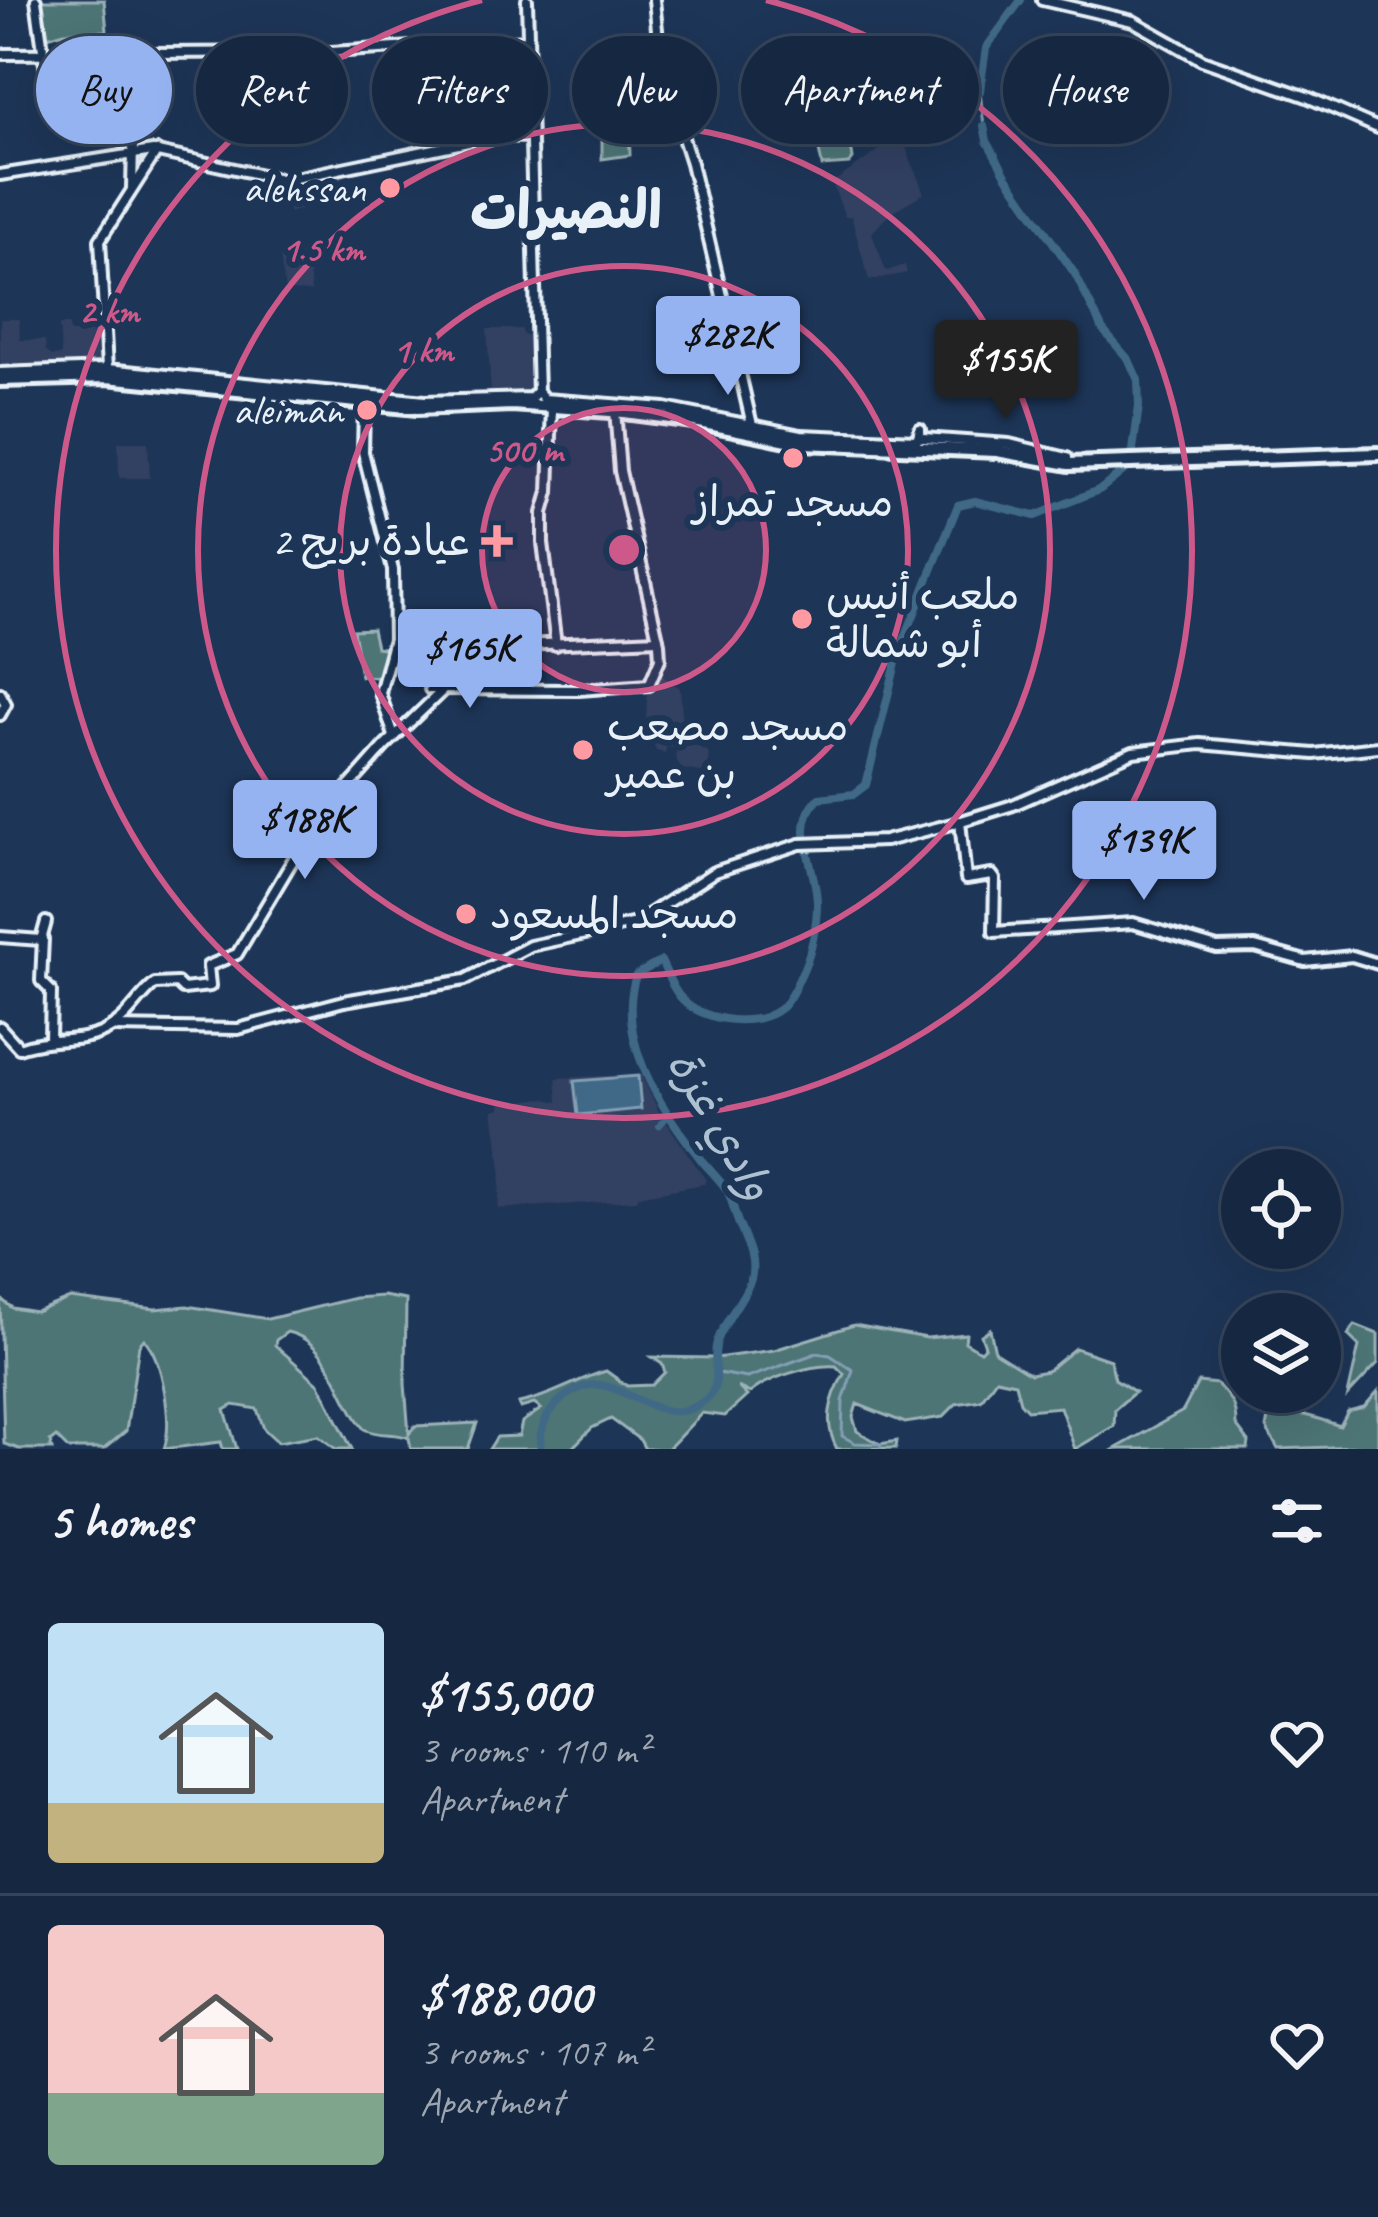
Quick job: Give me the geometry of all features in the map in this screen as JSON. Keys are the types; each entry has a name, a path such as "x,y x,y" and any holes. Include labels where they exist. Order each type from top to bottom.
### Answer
{"highway":[{"path":"0,378 112,373 189,378 226,386"},
{"path":"0,378 107,377 414,405 542,402"},
{"path":"414,405 542,402 694,421 802,443 921,439 1067,458 1378,452"},
{"path":"921,439 1069,464 1116,459"}],"street":[{"path":"36,0 42,36"},
{"path":"526,0 526,36"},
{"path":"526,0 527,36"},
{"path":"654,0 661,69 691,164 752,425"},
{"path":"1042,1 1133,21 1202,60 1378,128"},
{"path":"172,53 372,49"},
{"path":"0,54 36,54"},
{"path":"131,144 132,188"},
{"path":"0,175 157,151 283,181 459,144"},
{"path":"531,144 550,492 543,513 543,543 556,645"},
{"path":"107,369 100,240 157,151"},
{"path":"0,378 107,369 425,400 531,398 542,402"},
{"path":"0,378 120,380 420,411 484,406"},
{"path":"542,402 665,408 801,435 921,439"},
{"path":"363,406 363,452 393,571 393,645 380,693 394,736"},
{"path":"430,689 650,685 660,658 658,641 620,471 615,411 798,445 1005,454 1052,461"},
{"path":"393,645 658,641"},
{"path":"112,1027 155,984 177,983 183,989 210,986 208,965 237,954 312,828 394,736 443,690"},
{"path":"0,692 6,704 0,715"},
{"path":"0,1027 19,1048 87,1037 112,1027 238,1029 344,1001 465,980 530,946 628,926 714,872 808,844 885,841 960,821 1054,788 1128,753 1212,744 1314,754 1378,747"},
{"path":"960,821 966,879 992,875 995,879 994,932 1133,923 1217,948 1255,946 1305,961 1352,956 1378,964"},
{"path":"46,922 41,981 51,992 50,1040"},
{"path":"0,937 43,938"}],"shaded area":[{"path":"888,144 905,144 924,193 890,213 872,233 886,271 905,265 907,273 869,281 851,216 845,217 832,183"},
{"path":"344,171 346,199 322,201 289,213 285,183"},
{"path":"308,253 311,292 285,291 280,256"},
{"path":"0,319 19,319 20,340 45,340 52,356 61,355 59,325 69,325 70,333 102,336 105,367 0,371"},
{"path":"487,329 522,329 523,335 533,335 533,396 491,395"},
{"path":"118,442 148,442 150,478 119,478"},
{"path":"658,673 680,688 683,726 677,733 655,718 646,719 647,694"},
{"path":"649,733 709,752 707,773 681,769 675,757 677,748 656,751"},
{"path":"641,1074 658,1110 706,1180 704,1184 637,1200 498,1209 501,1169 493,1110 500,1104 542,1098 558,1102 556,1078"},
{"path":"638,1076 641,1109 578,1115 574,1081"}],"green space":[{"path":"36,0 104,0 107,31 44,36"},
{"path":"602,144 630,144 630,155 602,159"},
{"path":"818,144 851,144 849,164 822,166"},
{"path":"372,629 376,647 390,649 378,677 361,676 353,630"},
{"path":"383,1296 406,1300 409,1434 415,1426 477,1423 468,1449 411,1449 409,1438 364,1429 324,1359 302,1338 287,1332 275,1345 319,1384 352,1449 336,1449 318,1435 278,1442 264,1429 257,1409 234,1405 225,1410 237,1449 223,1449 221,1442 164,1449 164,1391 144,1339 139,1345 126,1431 104,1449 68,1449 56,1437 50,1442 52,1449 4,1444 0,1298 12,1308 36,1312 70,1298 155,1309 187,1306 268,1319"},
{"path":"854,1325 927,1338 966,1334 965,1342 980,1351 985,1346 981,1335 990,1329 995,1352 1030,1374 1047,1371 1075,1348 1110,1360 1115,1379 1135,1392 1115,1409 1114,1426 1075,1449 1060,1407 1027,1410 1015,1383 996,1379 981,1400 956,1404 943,1417 905,1423 857,1404 853,1417 857,1431 880,1444 897,1441 896,1448 837,1449 830,1411 844,1374 836,1366 826,1366 778,1377 750,1393 738,1387 747,1396 725,1416 702,1413 668,1449 645,1449 611,1419 592,1428 571,1449 489,1449 497,1437 519,1436 522,1422 541,1409 534,1404 521,1408 519,1403 594,1375 606,1371 627,1386 652,1385 665,1372 652,1357 716,1358 774,1350"},
{"path":"1355,1325 1378,1334 1378,1363 1348,1395 1359,1346 1348,1335"},
{"path":"1198,1382 1217,1384 1221,1413 1235,1413 1248,1449 1115,1449 1183,1411"},
{"path":"1378,1391 1378,1449 1278,1449 1266,1428 1268,1418 1286,1413 1340,1426 1348,1411 1364,1407"}],"waterway":[{"name":"وادي غزة","path":"980,91 986,48 1021,0"},
{"name":"وادي غزة","path":"980,91 984,126"},
{"name":"وادي غزة","path":"541,1449 549,1414 577,1389 601,1385 663,1410 690,1409 704,1401 716,1381 717,1342 751,1279 750,1252 728,1192 670,1117 645,1072 632,1024 636,975 661,961 684,1001 718,1018 759,1018 781,1008 804,968 815,928 816,891 805,835 810,809 819,798 854,794 866,785 898,655 958,505 975,501 1035,516 1101,489 1131,465 1138,380 1129,360 1103,330 1075,274 1006,175 984,126"},
{"path":"659,1126 669,1115"},
{"path":"718,1373 747,1378 817,1353 830,1355 853,1370 843,1401 842,1436 855,1443 881,1444 880,1449"}],"place":[{"name":"alehssan","path":"390,188"},
{"name":"aleiman","path":"367,410"},
{"name":"مسجد تمراز","path":"793,458"},
{"name":"عيادة بريج 2","path":"497,541"},
{"name":"ملعب أنيس أبو شمالة","path":"802,619"},
{"name":"مسجد مصعب بن عمير","path":"583,750"},
{"name":"مسجد المسعود","path":"466,914"}],"district":[{"name":"النصيرات","path":"566,210"}]}
